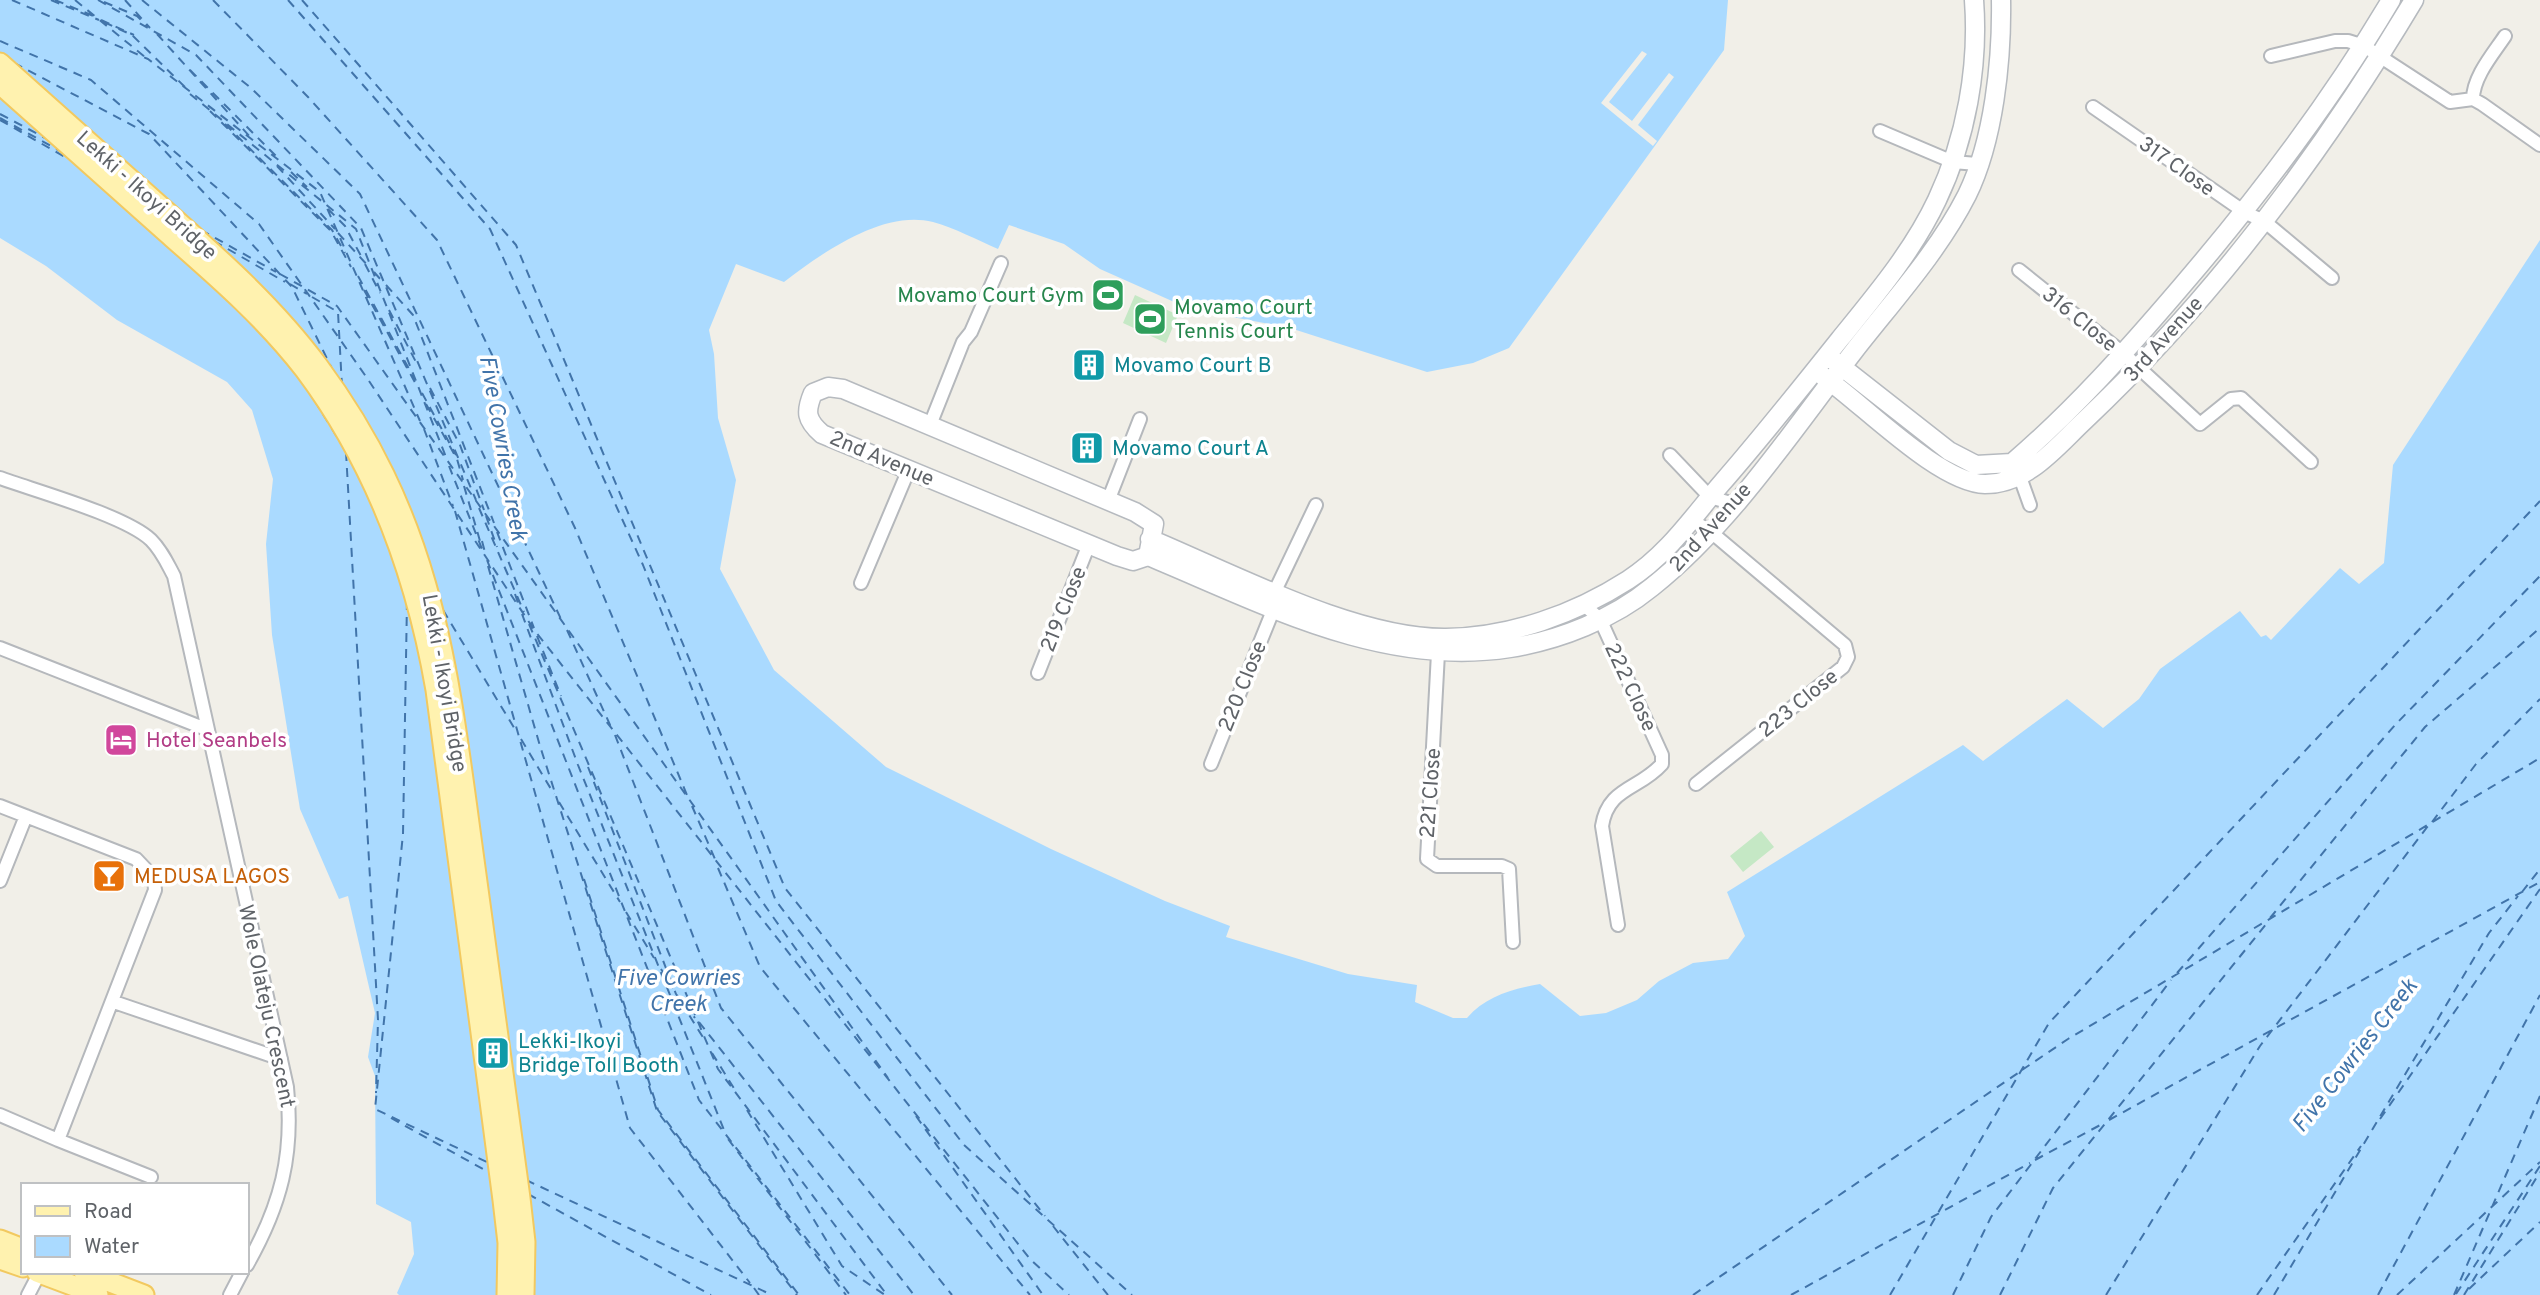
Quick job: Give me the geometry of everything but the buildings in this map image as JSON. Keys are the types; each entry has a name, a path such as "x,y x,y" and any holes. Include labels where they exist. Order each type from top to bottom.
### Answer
{"main road":[{"name":"Lekki - Ikoyi Bridge","path":"0,63 214,254 286,327 316,363 362,432 409,529 427,580 449,682 520,1198 525,1242 524,1295"},
{"name":"Lekki - Ikoyi Bridge","path":"0,84 213,274 304,369 356,449 397,537 427,635 436,690 503,1200 508,1243 507,1295"},
{"path":"0,1240 21,1248"},
{"path":"0,1259 21,1266"},
{"path":"43,1274 98,1295"},
{"path":"90,1274 144,1295"}],"street":[{"name":"2nd Avenue","path":"1435,645 1545,621 1584,605 1631,578 1661,554 1692,520 1874,297 1919,232 1953,162 1975,53 1974,0"},
{"name":"2nd Avenue","path":"1149,547 1362,641 1511,648 1561,635 1600,619 1650,590 1690,555 1734,504 1843,367 1945,231 1968,193 1994,105 2001,37 2001,0"},
{"name":"3rd Avenue","path":"2013,474 2012,463 2038,441 2124,354 2245,213 2364,46 2391,0"},
{"name":"3rd Avenue","path":"2013,474 2140,368 2264,221 2380,57 2414,0"},
{"path":"2473,99 2473,92 2484,68 2505,36"},
{"path":"2272,56 2342,40 2364,46 2450,102 2473,99 2540,145"},
{"name":"317 Close","path":"2093,107 2245,213 2264,221 2332,278"},
{"path":"1880,131 1953,162 1977,164"},
{"path":"930,425 963,342 971,332 1002,263"},
{"name":"316 Close","path":"2019,270 2124,354 2200,425 2231,399 2241,398 2311,462"},
{"path":"1821,363 1843,367 1949,451 1976,465 2013,474 2030,505"},
{"path":"1821,363 1831,382 1936,465 1963,480 1983,484 2013,474"},
{"name":"2nd Avenue","path":"828,387 842,389 930,425 1147,519 1154,524 1149,547 1133,561 1089,544 822,434 810,423 806,409 813,393 828,387"},
{"path":"1108,501 1140,419"},
{"path":"1670,455 1710,497 1734,504"},
{"path":"861,583 909,469"},
{"name":"Wole Olateju Crescent","path":"0,478 129,525 149,538 164,555 174,576 281,1059 290,1115 288,1157 281,1191 248,1263"},
{"name":"220 Close","path":"1211,764 1274,600 1316,505"},
{"path":"1692,520 1711,532"},
{"name":"223 Close","path":"1696,784 1843,667 1848,657 1845,645 1711,532"},
{"name":"219 Close","path":"1038,673 1089,544"},
{"path":"1584,605 1600,619"},
{"name":"222 Close","path":"1600,619 1662,755 1662,764 1655,772 1614,797 1605,811 1602,826 1618,925"},
{"name":"221 Close","path":"1435,645 1427,859 1437,866 1502,866 1509,869 1513,942"},
{"path":"0,648 206,729"},
{"path":"0,806 122,853 147,867 154,878 151,904 58,1140"},
{"path":"0,881 26,816"},
{"path":"114,1002 281,1059"},
{"path":"0,1115 151,1177"},
{"path":"28,1295 34,1274"},
{"path":"230,1295 241,1274"}],"green space":[{"name":"Movamo Court Tennis Court","path":"1135,295 1178,315 1166,343 1123,323"},
{"path":"1761,831 1774,847 1743,872 1730,856"}],"water":[{"name":"Five Cowries Creek","path":"0,0 1728,0 1724,50 1509,348 1473,363 1427,372 1290,328 1190,309 1100,269 1064,244 1009,225 998,249 933,222 914,220 894,222 854,236 784,282 736,264 709,330 714,354 718,418 736,480 720,569 774,670 886,767 1051,849 1165,901 1230,926 1226,937 1348,974 1417,985 1415,1002 1453,1018 1467,1018 1491,999 1519,988 1540,984 1580,1016 1606,1013 1637,1000 1659,981 1693,963 1728,959 1745,936 1727,892 1963,745 1983,761 2067,699 2103,728 2139,699 2160,669 2240,611 2261,637 2266,635 2271,640 2340,568 2359,584 2384,563 2393,465 2540,240 2540,1295 399,1295 397,1293 414,1254 411,1222 376,1204 375,1076 368,1057 375,1013 348,896 339,899 300,809 272,635 266,544 273,479 252,410 227,382 117,320 46,266 0,238"}],"pier":[{"path":"1642,51 1647,54 1609,102 1632,121 1669,73 1674,77 1638,125 1657,141 1653,146 1601,103"}],"ferry route":[{"path":"12,0 148,59 320,192 420,421"},
{"path":"51,0 99,20"},
{"path":"55,0 96,17"},
{"path":"75,0 145,57"},
{"path":"98,0 196,55 361,228 476,500"},
{"path":"125,0 150,28"},
{"path":"142,0 251,88 360,194 561,619"},
{"path":"213,0 308,97 437,240 575,528 687,795"},
{"path":"288,0 490,229 643,565 776,901 964,1145 1132,1295"},
{"path":"302,0 516,245 785,888 1045,1216"},
{"path":"104,2 137,16 147,26"},
{"path":"101,20 134,35"},
{"path":"104,22 132,35 186,88"},
{"path":"157,34 252,139"},
{"path":"0,41 91,80 259,224 367,378 535,631 1030,1259 1069,1295"},
{"path":"14,63 149,134 292,287 335,375"},
{"path":"190,70 280,160"},
{"path":"190,94 356,229 446,457"},
{"path":"210,111 331,231 351,267"},
{"path":"0,114 49,140"},
{"path":"0,118 62,152"},
{"path":"0,120 72,161"},
{"path":"225,124 332,230 345,253"},
{"path":"277,166 335,229"},
{"path":"291,172 307,187"},
{"path":"328,209 345,226 361,256"},
{"path":"201,230 276,272"},
{"path":"338,233 370,268"},
{"path":"214,241 285,282"},
{"path":"365,264 380,293"},
{"path":"374,272 382,281"},
{"path":"280,274 337,306 888,1078"},
{"path":"358,276 414,378"},
{"path":"290,284 307,294"},
{"path":"386,285 413,315 494,523"},
{"path":"364,290 417,386"},
{"path":"312,297 338,312 342,387"},
{"path":"389,310 417,364"},
{"path":"430,388 460,445 484,510"},
{"path":"422,393 456,455"},
{"path":"315,401 347,453"},
{"path":"426,404 457,459 463,480"},
{"path":"424,429 453,506"},
{"path":"346,452 378,1020 376,1093"},
{"path":"449,466 482,549"},
{"path":"464,486 480,541"},
{"path":"1890,1295 2049,1023 2540,501"},
{"path":"479,508 524,612"},
{"path":"455,511 630,1128 750,1283"},
{"path":"486,516 497,547"},
{"path":"497,532 534,628"},
{"path":"482,541 486,556"},
{"path":"487,560 699,1100 850,1295"},
{"path":"488,566 540,746 657,1111 797,1295"},
{"path":"2177,973 2396,724 2540,576"},
{"path":"515,594 519,606"},
{"path":"407,601 403,834 375,1109 489,1163"},
{"path":"443,610 516,731"},
{"path":"522,614 578,765 724,1130"},
{"path":"529,624 718,1069 887,1295"},
{"path":"2270,918 2425,727 2540,628"},
{"path":"567,630 611,727"},
{"path":"537,636 561,696"},
{"path":"2432,822 2476,764 2540,699"},
{"path":"615,735 721,1008 952,1295"},
{"path":"521,739 554,794"},
{"path":"2022,1070 2068,1039 2540,758"},
{"path":"588,767 676,994 695,1018"},
{"path":"559,802 620,902"},
{"path":"692,806 715,859"},
{"path":"2106,1295 2260,1046 2428,826"},
{"path":"718,868 760,967 1030,1295"},
{"path":"2522,892 2540,869"},
{"path":"584,879 658,1110 799,1295"},
{"path":"2109,1120 2540,882"},
{"path":"2380,1119 2540,889"},
{"path":"2274,1295 2489,933 2518,896"},
{"path":"626,912 654,958"},
{"path":"2000,1295 2053,1188 2267,923"},
{"path":"661,969 673,988"},
{"path":"1953,1295 1991,1217 2171,980"},
{"path":"2378,1295 2540,995"},
{"path":"681,1002 704,1039"},
{"path":"699,1022 914,1295"},
{"path":"712,1053 735,1090"},
{"path":"1693,1295 2018,1073"},
{"path":"2454,1295 2540,1096"},
{"path":"747,1110 842,1266 885,1295"},
{"path":"916,1116 1043,1295"},
{"path":"391,1118 490,1173"},
{"path":"2035,1160 2104,1123"},
{"path":"728,1139 846,1295"},
{"path":"2257,1295 2361,1146"},
{"path":"2397,1295 2540,1162"},
{"path":"1791,1295 2030,1163"},
{"path":"2456,1294 2540,1166"},
{"path":"2464,1295 2540,1172"},
{"path":"526,1180 772,1295"},
{"path":"528,1194 711,1295"},
{"path":"2469,1289 2540,1222"},
{"path":"1053,1226 1108,1295"},
{"path":"754,1288 759,1295"}],"place":[{"name":"Movamo Court Gym","path":"1108,295"},
{"name":"Movamo Court Tennis Court","path":"1150,319"},
{"name":"Movamo Court B","path":"1089,365"},
{"name":"Movamo Court A","path":"1087,448"},
{"name":"Hotel Seanbels","path":"121,740"},
{"name":"MEDUSA LAGOS","path":"109,876"},
{"name":"Lekki-Ikoyi Bridge Toll Booth","path":"493,1053"}]}
